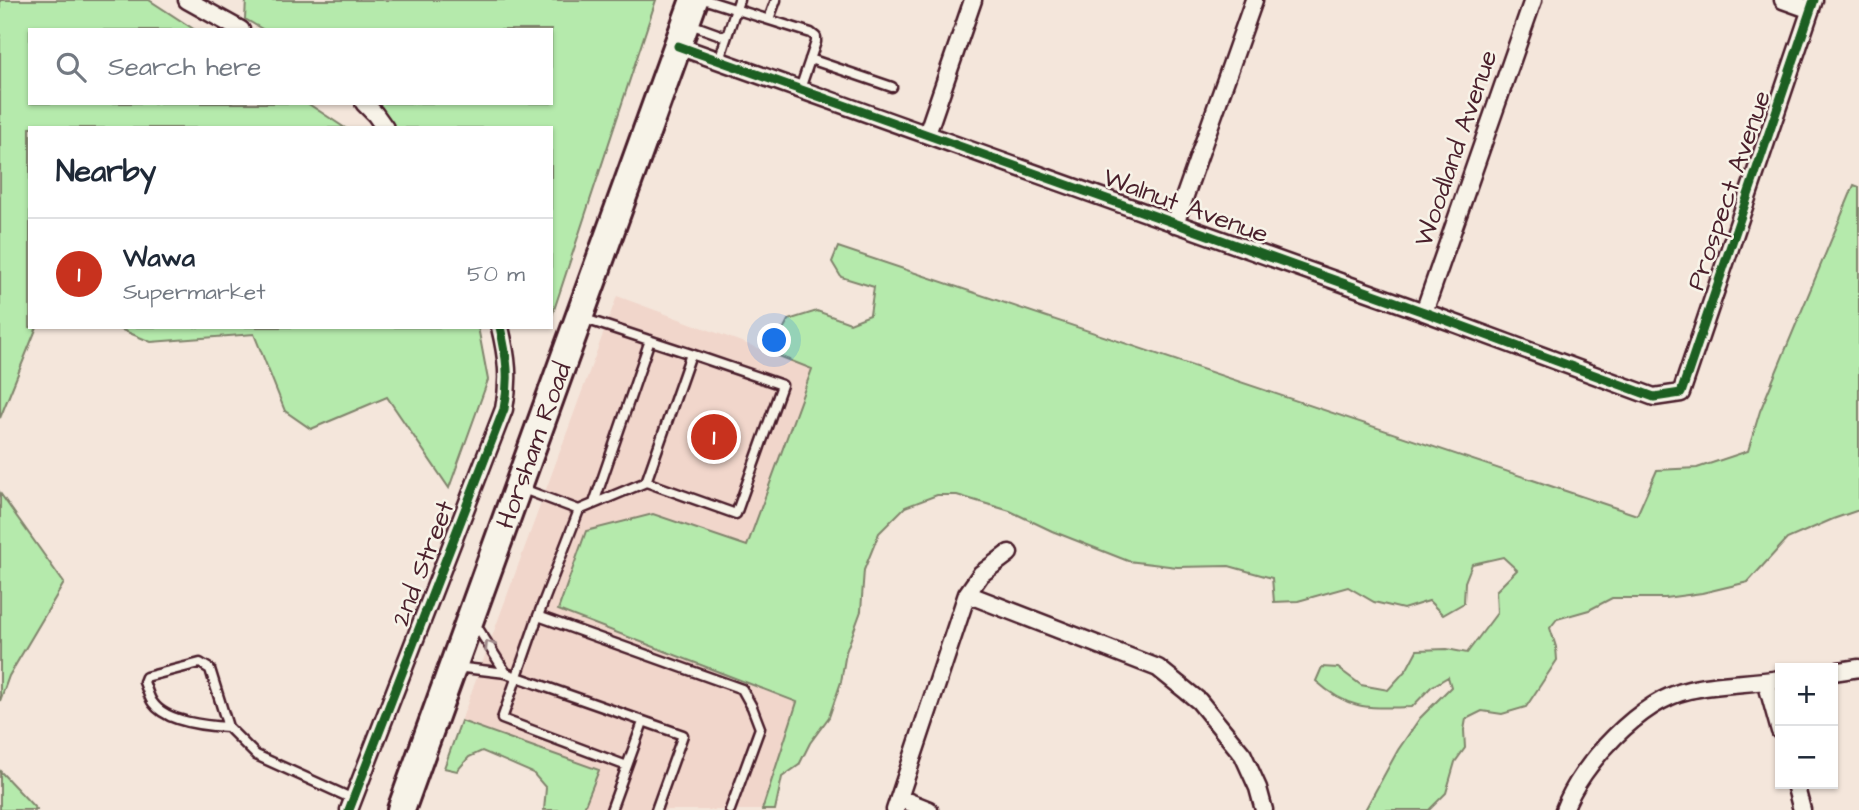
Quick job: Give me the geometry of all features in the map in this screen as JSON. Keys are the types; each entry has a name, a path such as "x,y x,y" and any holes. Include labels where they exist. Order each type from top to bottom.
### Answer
{"main road":[{"name":"Horsham Road","path":"401,810 686,23"}],"street":[{"path":"187,0 237,28"},
{"path":"927,134 973,0"},
{"path":"1175,224 1254,0"},
{"name":"Woodland Avenue","path":"1424,312 1533,0"},
{"path":"1783,0 1813,5"},
{"name":"Prospect Avenue","path":"1681,393 1813,5"},
{"name":"Walnut Avenue","path":"686,23 719,60 1654,397 1681,393"},
{"path":"366,105 384,126"},
{"name":"2nd Street","path":"351,804 504,409 509,385 500,329"},
{"path":"929,810 897,804 967,594 981,574 1009,553"},
{"path":"967,594 1158,668 1199,701 1243,755 1258,788 1264,810"},
{"path":"1838,671 1859,668"},
{"path":"1564,810 1570,794 1609,741 1642,711 1687,690 1773,680 1779,726"},
{"path":"1796,789 1802,810"}],"lane":[{"path":"706,0 811,33 816,37 800,89"},
{"path":"719,60 739,0"},
{"path":"769,19 776,0"},
{"path":"686,23 726,37"},
{"path":"810,59 891,87"},
{"path":"579,317 782,385 736,514 646,482 579,510 502,719 627,766"},
{"path":"594,503 650,340"},
{"path":"646,482 691,354"},
{"path":"519,487 579,510"},
{"path":"538,616 742,689 760,728 730,810"},
{"path":"471,618 506,673"},
{"path":"228,727 206,726 166,714 153,704 144,682 146,677 200,663 210,669 228,727 256,755 351,804"},
{"path":"453,667 506,673 683,735 656,810"},
{"path":"611,810 643,722"}],"shaded area":[{"path":"617,296 812,368 747,546 653,514 558,610 797,703 762,810 583,810 599,770 461,721"}],"green space":[{"path":"0,0 149,0 192,28 28,28 28,105 310,105 342,126 28,126 28,329 36,329 0,418"},
{"path":"246,0 656,0 553,313 553,126 390,126 374,105 553,105 553,28 261,28 245,19"},
{"path":"1854,185 1859,187 1859,510 1787,539 1748,582 1665,598 1612,598 1589,610 1557,619 1550,628 1557,660 1526,707 1502,714 1482,711 1466,719 1465,748 1455,762 1446,793 1429,810 1365,810 1398,750 1420,718 1451,687 1448,677 1431,687 1412,707 1384,708 1350,703 1316,681 1322,667 1338,668 1361,685 1388,690 1407,669 1417,650 1447,649 1467,653 1497,613 1496,591 1517,570 1503,557 1472,564 1465,582 1464,603 1443,615 1429,601 1403,609 1374,602 1348,587 1298,601 1274,602 1272,578 1229,566 1177,567 1128,561 1010,511 957,495 937,495 905,507 879,533 864,570 861,611 846,652 841,682 829,717 810,743 799,765 782,777 775,810 762,810 797,702 558,610 586,531 653,514 747,546 812,369 774,354 775,345 788,320 817,311 850,323 870,315 874,287 841,277 832,262 838,247 1637,515 1657,470 1697,468 1748,451 1760,411"},
{"path":"120,329 478,329 488,380 449,488 387,397 311,429 285,411 254,334 151,342"},
{"path":"0,493 64,583 9,676 0,701"},
{"path":"461,721 599,770 583,810 544,810 546,788 533,773 482,751 469,757 457,771 444,768"},
{"path":"0,771 37,810 0,810"}],"cycle path":[{"path":"678,46 1424,312 1654,397 1681,393 1814,0"},
{"path":"349,810 504,409 507,368 500,329"}],"place":[{"name":"Wawa","path":"714,437"}]}
